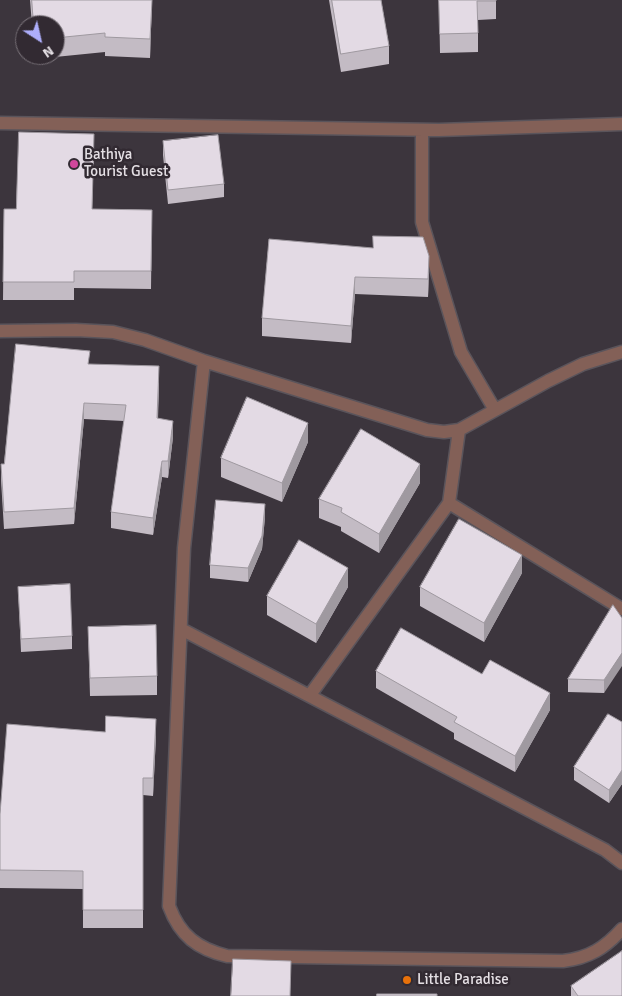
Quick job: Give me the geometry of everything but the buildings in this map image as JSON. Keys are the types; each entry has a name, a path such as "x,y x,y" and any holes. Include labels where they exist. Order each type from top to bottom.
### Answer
{"street":[{"path":"0,123 422,130 622,124"},
{"path":"422,130 422,222 461,352 494,410"},
{"path":"0,331 76,330 113,332 145,340 204,361 427,430 444,432 459,430 583,364 622,352"},
{"path":"204,361 184,548 169,906 174,919 195,944 207,951 227,956 563,961 594,954 609,943 622,929"},
{"path":"310,695 449,503 459,430"},
{"path":"449,503 622,609"},
{"path":"181,629 605,850 622,863"}],"place":[{"name":"Bathiya Tourist Guest","path":"74,164"},
{"name":"Little Paradise","path":"407,980"}]}
